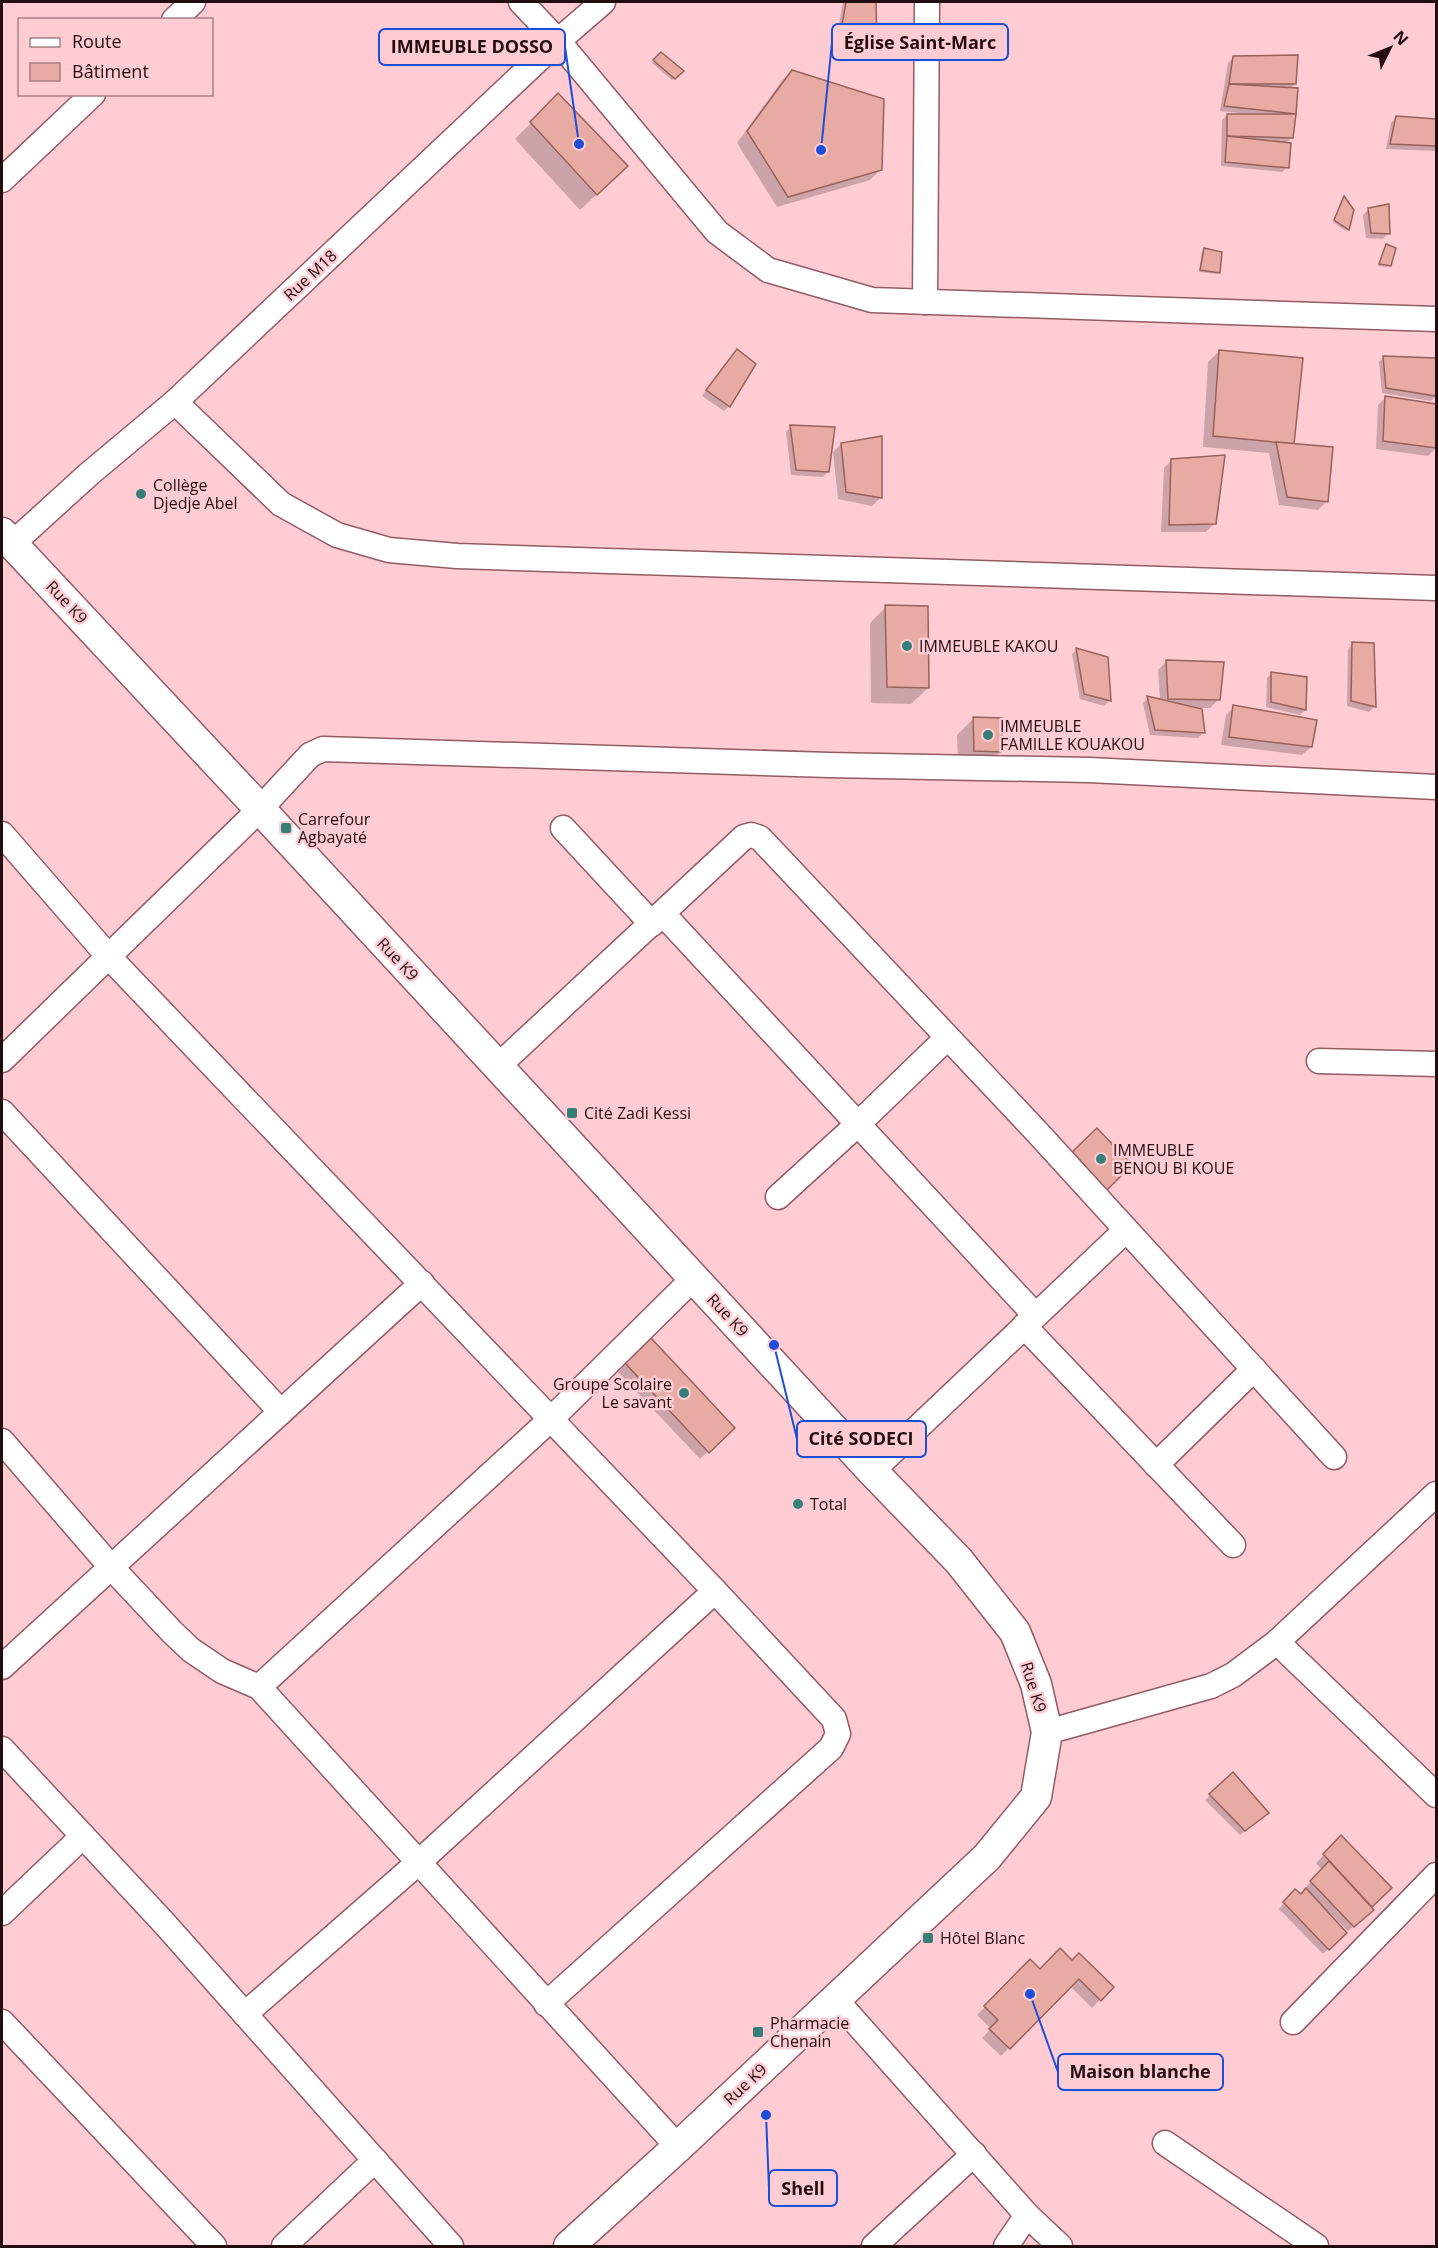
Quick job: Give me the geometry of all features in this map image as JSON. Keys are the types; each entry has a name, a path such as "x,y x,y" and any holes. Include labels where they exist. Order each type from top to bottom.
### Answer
{"street":[{"path":"176,18 193,2"},
{"path":"521,2 558,41 717,232 768,270 872,300 1437,319"},
{"name":"Rue M18","path":"7,538 89,474 175,402 558,41 603,2"},
{"path":"925,302 927,2"},
{"path":"2,180 91,96"},
{"path":"175,402 281,504 337,534 389,550 469,557 1437,588"},
{"name":"Rue K9","path":"7,538 958,1561 1015,1632 1036,1684 1047,1732 1036,1797 987,1857 569,2247"},
{"path":"2,1060 260,809 310,755 322,749 1089,770 1437,787"},
{"path":"563,828 658,919 858,1124 1156,1465 1233,1545"},
{"path":"2,834 109,957 715,1590 834,1719 838,1734 831,1748 546,2004"},
{"path":"497,1067 744,837 751,835 760,838 1334,1456"},
{"path":"778,1197 858,1124 946,1038"},
{"path":"1319,1061 1437,1064"},
{"path":"2,1112 281,1412"},
{"path":"872,1471 1126,1230"},
{"path":"259,1688 551,1419 694,1278"},
{"path":"2,1667 422,1283"},
{"path":"1156,1465 1254,1369"},
{"path":"2,1442 111,1567 191,1650 222,1671 259,1688 678,2147"},
{"path":"1047,1732 1211,1686 1233,1675 1277,1642 1437,1494"},
{"path":"245,2014 419,1862 715,1590"},
{"path":"1277,1642 1437,1795"},
{"path":"2,1749 245,2014 451,2247"},
{"path":"2,1913 83,1836"},
{"path":"1293,2022 1437,1875"},
{"path":"836,2000 1026,2215 1060,2247"},
{"path":"2,2022 214,2247"},
{"path":"1165,2143 1316,2247"},
{"path":"874,2247 974,2154"},
{"path":"284,2247 375,2160"},
{"path":"1006,2247 1026,2215"}],"building":[{"path":"846,2 876,2 877,42 840,37"},
{"path":"661,52 684,71 675,79 653,60"},
{"path":"1298,55 1296,84 1229,84 1233,56"},
{"path":"792,70 884,99 882,170 788,197 747,131"},
{"path":"1229,84 1298,88 1296,114 1224,106"},
{"path":"558,93 628,166 597,195 530,122"},
{"path":"1227,114 1296,114 1293,138 1227,136"},
{"path":"1396,116 1436,119 1436,146 1390,144"},
{"path":"1227,136 1291,143 1289,168 1225,162"},
{"path":"1344,196 1354,210 1349,230 1334,220"},
{"path":"1389,204 1390,234 1371,233 1368,208"},
{"path":"1386,244 1396,248 1391,266 1379,264"},
{"path":"1204,248 1222,252 1220,273 1200,270"},
{"path":"737,349 756,364 730,407 706,390"},
{"path":"1219,350 1303,358 1294,444 1213,436"},
{"path":"1383,356 1436,358 1436,396 1386,388"},
{"path":"1385,396 1436,404 1436,448 1383,441"},
{"path":"790,425 835,427 829,472 796,470"},
{"path":"882,436 882,498 846,492 841,443"},
{"path":"1276,442 1333,447 1328,502 1287,497"},
{"path":"1225,455 1216,524 1169,525 1171,459"},
{"name":"IMMEUBLE KAKOU","path":"885,605 928,606 929,688 887,687"},
{"path":"1352,642 1374,643 1376,707 1351,701"},
{"path":"1076,648 1108,657 1111,701 1084,694"},
{"path":"1166,660 1224,662 1220,700 1168,699"},
{"path":"1271,672 1307,677 1306,710 1271,702"},
{"path":"1147,696 1202,709 1205,733 1155,730"},
{"path":"1233,705 1317,720 1312,747 1229,737"},
{"name":"IMMEUBLE FAMILLE KOUAKOU","path":"973,717 1003,718 1001,752 974,751"},
{"name":"IMMEUBLE BENOU BI KOUE","path":"1097,1128 1132,1165 1106,1191 1071,1153"},
{"path":"651,1338 735,1428 709,1453 625,1363"},
{"path":"1233,1772 1269,1813 1245,1831 1209,1794"},
{"path":"1341,1835 1392,1888 1372,1907 1323,1854"},
{"path":"1329,1861 1374,1910 1354,1927 1310,1881"},
{"path":"1306,1888 1347,1933 1329,1950 1283,1902 1295,1889 1301,1894"},
{"path":"1060,1948 1072,1960 1079,1953 1114,1987 1101,2001 1079,1979 1010,2049 989,2029 998,2020 984,2006 1030,1959 1040,1969"}],"place":[{"name":"IMMEUBLE DOSSO","path":"579,144"},
{"name":"Église Saint-Marc","path":"821,150"},
{"name":"Collège Djedje Abel","path":"141,494"},
{"name":"IMMEUBLE KAKOU","path":"907,646"},
{"name":"IMMEUBLE FAMILLE KOUAKOU","path":"988,735"},
{"name":"Carrefour Agbayaté","path":"286,828"},
{"name":"Cité Zadi Kessi","path":"572,1113"},
{"name":"IMMEUBLE BENOU BI KOUE","path":"1101,1159"},
{"name":"Cité SODECI","path":"774,1345"},
{"name":"Groupe Scolaire Le savant","path":"684,1393"},
{"name":"Total","path":"798,1504"},
{"name":"Hôtel Blanc","path":"928,1938"},
{"name":"Maison blanche","path":"1030,1994"},
{"name":"Pharmacie Chenain","path":"758,2032"},
{"name":"Shell","path":"766,2115"}]}
